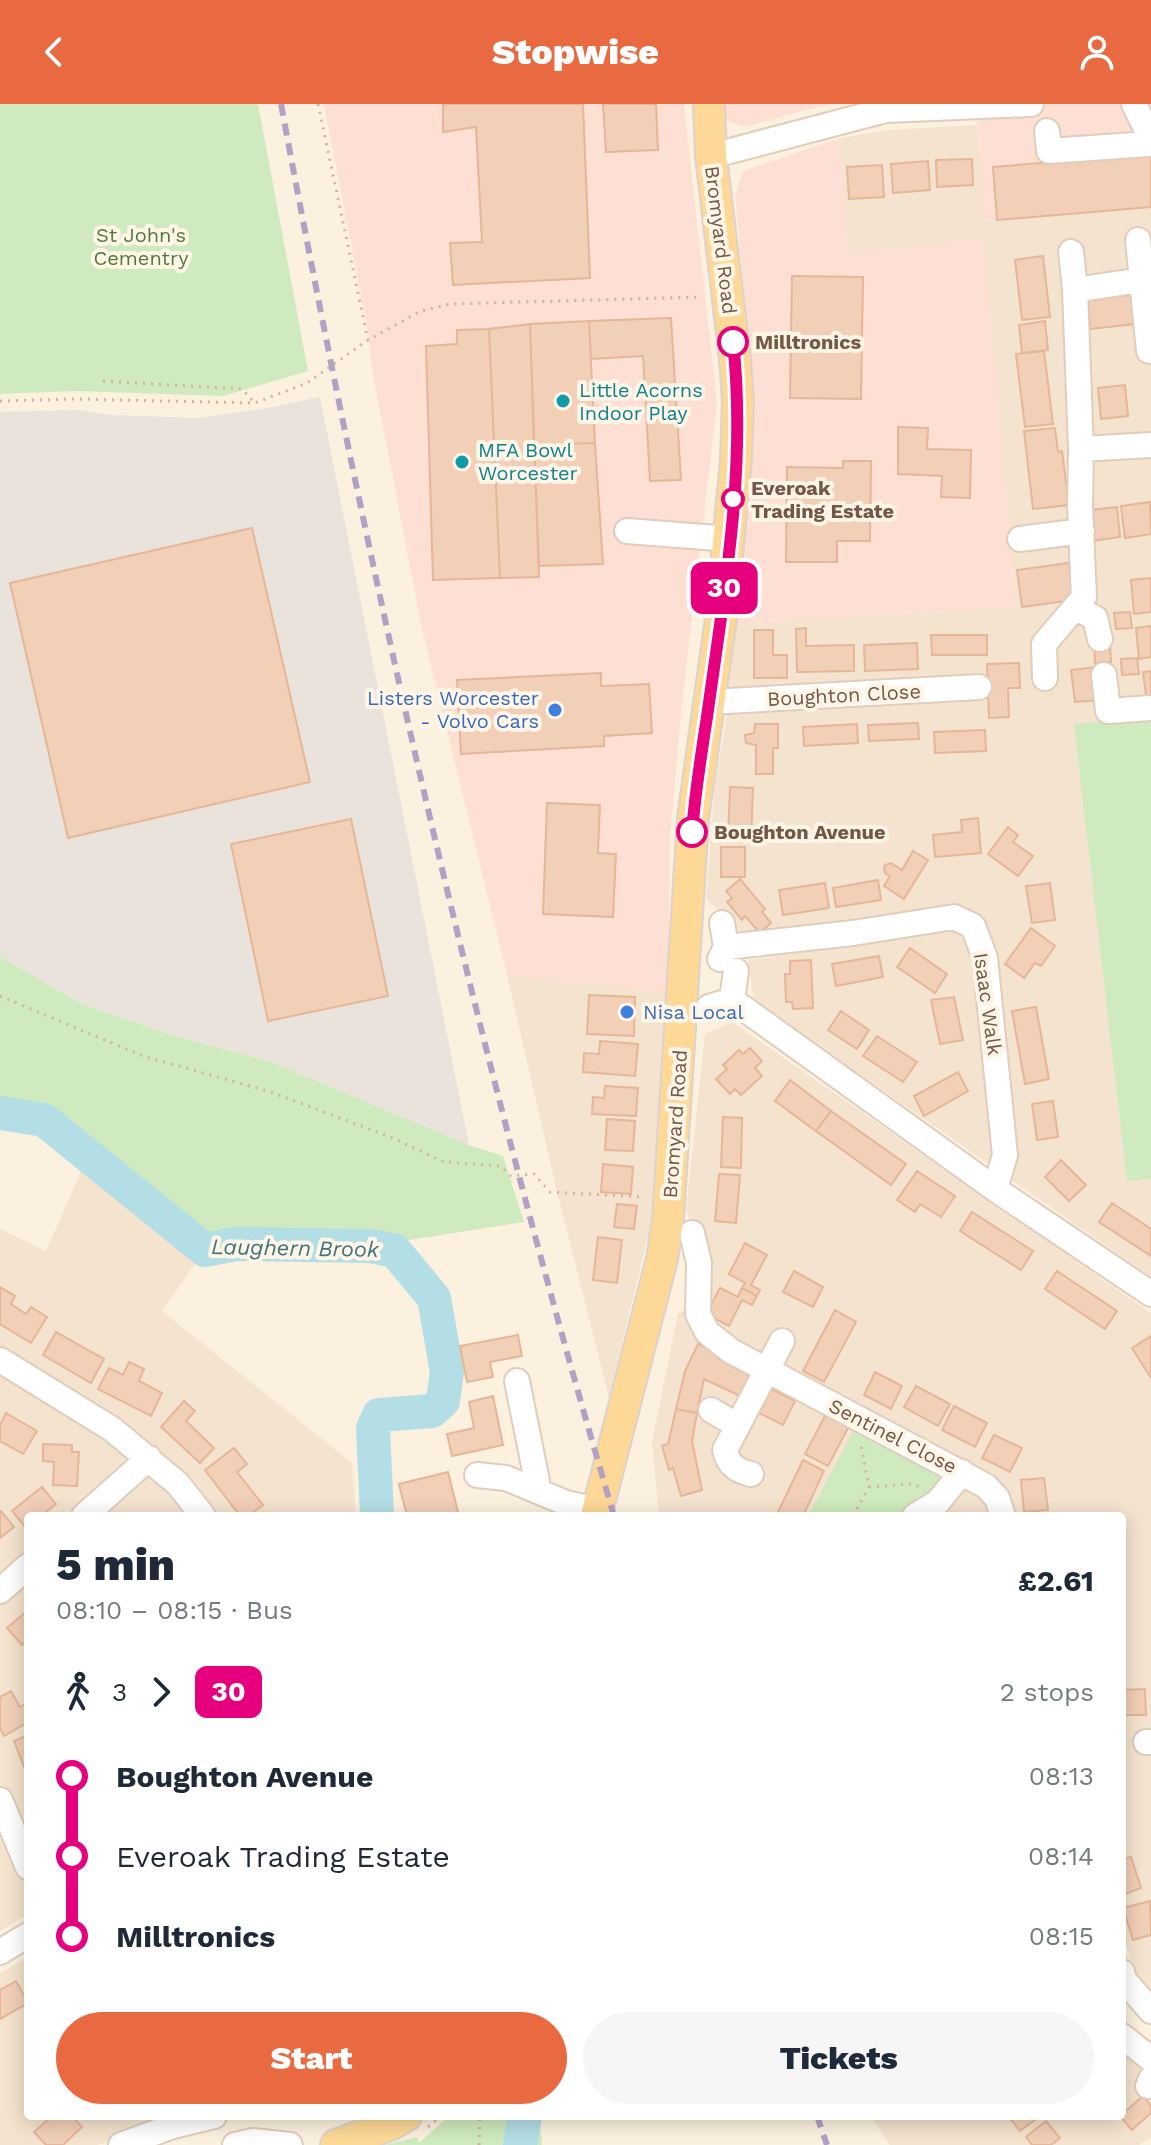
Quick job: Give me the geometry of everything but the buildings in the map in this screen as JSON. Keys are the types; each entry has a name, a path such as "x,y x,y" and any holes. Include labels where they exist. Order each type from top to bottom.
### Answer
{"main road":[{"name":"Bromyard Road","path":"597,1512 662,1259 679,1219 693,818 730,539 738,401 711,156 709,104"},
{"path":"336,2145 393,2120"}],"street":[{"path":"711,156 886,107 1031,104"},
{"path":"1047,131 1049,151 1148,144 1150,137 1134,104"},
{"path":"1138,240 1149,351"},
{"path":"1045,678 1044,644 1084,597 1081,449 1071,252"},
{"path":"1075,290 1141,280"},
{"path":"1081,449 1151,445"},
{"path":"627,531 730,539"},
{"path":"1020,539 1082,531"},
{"path":"1076,608 1095,618 1100,639"},
{"path":"1104,675 1108,711 1151,708"},
{"name":"Boughton Close","path":"709,702 979,687"},
{"name":"Isaac Walk","path":"727,960 853,933 954,917 973,926 985,958 1005,1155 995,1189"},
{"path":"722,923 727,960 721,1003 1151,1294"},
{"name":"Sentinel Close","path":"679,1219 699,1263 698,1314 707,1332 731,1351 986,1486 997,1498 1002,1512"},
{"path":"751,1474 739,1471 727,1460 725,1450 782,1341"},
{"path":"0,1360 112,1429 178,1484 200,1512"},
{"path":"517,1381 537,1481 534,1489"},
{"path":"711,1410 738,1426"},
{"path":"88,1512 149,1458"},
{"path":"922,1512 938,1502 962,1472"},
{"path":"477,1475 506,1478 594,1512"},
{"path":"0,1591 24,1570"},
{"path":"0,1800 24,1857"},
{"path":"0,1952 24,1937"},
{"path":"1126,1982 1151,2011"},
{"path":"1126,2039 1151,2059"},
{"path":"121,2145 198,2120"},
{"path":"235,2145 253,2141 290,2145"}],"path":[{"path":"318,104 368,340"},
{"path":"0,401 74,399 255,403 307,383 368,340 421,311 450,304 688,299 728,295"},
{"path":"103,381 242,389 255,403"},
{"path":"0,996 143,1056 271,1092 393,1138 444,1162 500,1166 511,1176 534,1174 550,1192 638,1198 679,1219"},
{"path":"855,1512 869,1487 860,1445 869,1425"},
{"path":"869,1487 909,1484 942,1496"},
{"path":"479,2145 480,2120"}],"shaded area":[{"path":"324,104 684,104 717,403 682,703 670,837 668,992 507,975 421,624"},
{"path":"725,104 829,104 745,127 726,120"},
{"path":"976,104 1142,104 1151,207 983,220"},
{"path":"977,125 984,220 1151,207 1151,716 1075,724 1127,1181 1151,1179 1151,1277 754,1001 748,960 894,938 744,937 706,898 715,783 725,728 734,624 1017,607 983,239 847,254 840,138 890,130"},
{"path":"840,138 848,253 984,239 1017,607 734,624 754,402 735,195 743,171"},
{"path":"320,397 469,1145 271,1062 171,1035 82,1004 0,957 0,412 77,410 111,415 199,418"},
{"path":"507,975 668,992 652,1219 609,1398 555,1183"},
{"path":"732,1022 1151,1313 1151,1996 1134,1968 1126,1943 1126,1512 659,1512 652,1442 678,1313 688,1309 704,1251 686,1210 705,1034"},
{"path":"88,1155 205,1250 162,1311 352,1463 356,1512 24,1512 24,1916 0,1931 0,1229 46,1251"},
{"path":"24,1959 24,2120 173,2120 97,2145 0,2145 0,1973"},
{"path":"1126,2025 1151,2040 1151,2137 1139,2145 890,2145 873,2120 1126,2120"}],"green space":[{"name":"St John's Cementry","path":"0,104 258,104 308,371 223,396 75,391 0,394"},
{"path":"1151,716 1151,1179 1127,1181 1074,724"},
{"path":"0,957 82,1004 171,1035 271,1062 469,1145 503,1156 524,1222 371,1246 236,1244 205,1250 44,1120 0,1121"},
{"path":"854,1430 936,1472 940,1483 919,1503 903,1512 810,1512"},
{"path":"445,2120 539,2120 542,2145 384,2145 417,2137 419,2143"}],"waterway":[{"name":"Laughern Brook","path":"0,1113 44,1120 205,1250 236,1244 371,1246 395,1251 434,1298 447,1372 443,1401 432,1411 379,1415 373,1428 377,1512"},
{"name":"Laughern Brook","path":"520,2145 524,2120"}],"railway":[{"path":"281,104 351,460 429,814 517,1166 613,1512"},
{"path":"818,2120 827,2145"}],"bus line":[{"name":"30","path":"692,832 730,539 738,401 733,342"}],"place":[{"name":"Milltronics","path":"733,342"},
{"name":"Little Acorns Indoor Play","path":"563,401"},
{"name":"MFA Bowl Worcester","path":"462,462"},
{"name":"Everoak Trading Estate","path":"733,499"},
{"name":"Listers Worcester - Volvo Cars","path":"555,710"},
{"name":"Boughton Avenue","path":"692,832"},
{"name":"Nisa Local","path":"627,1012"}]}
